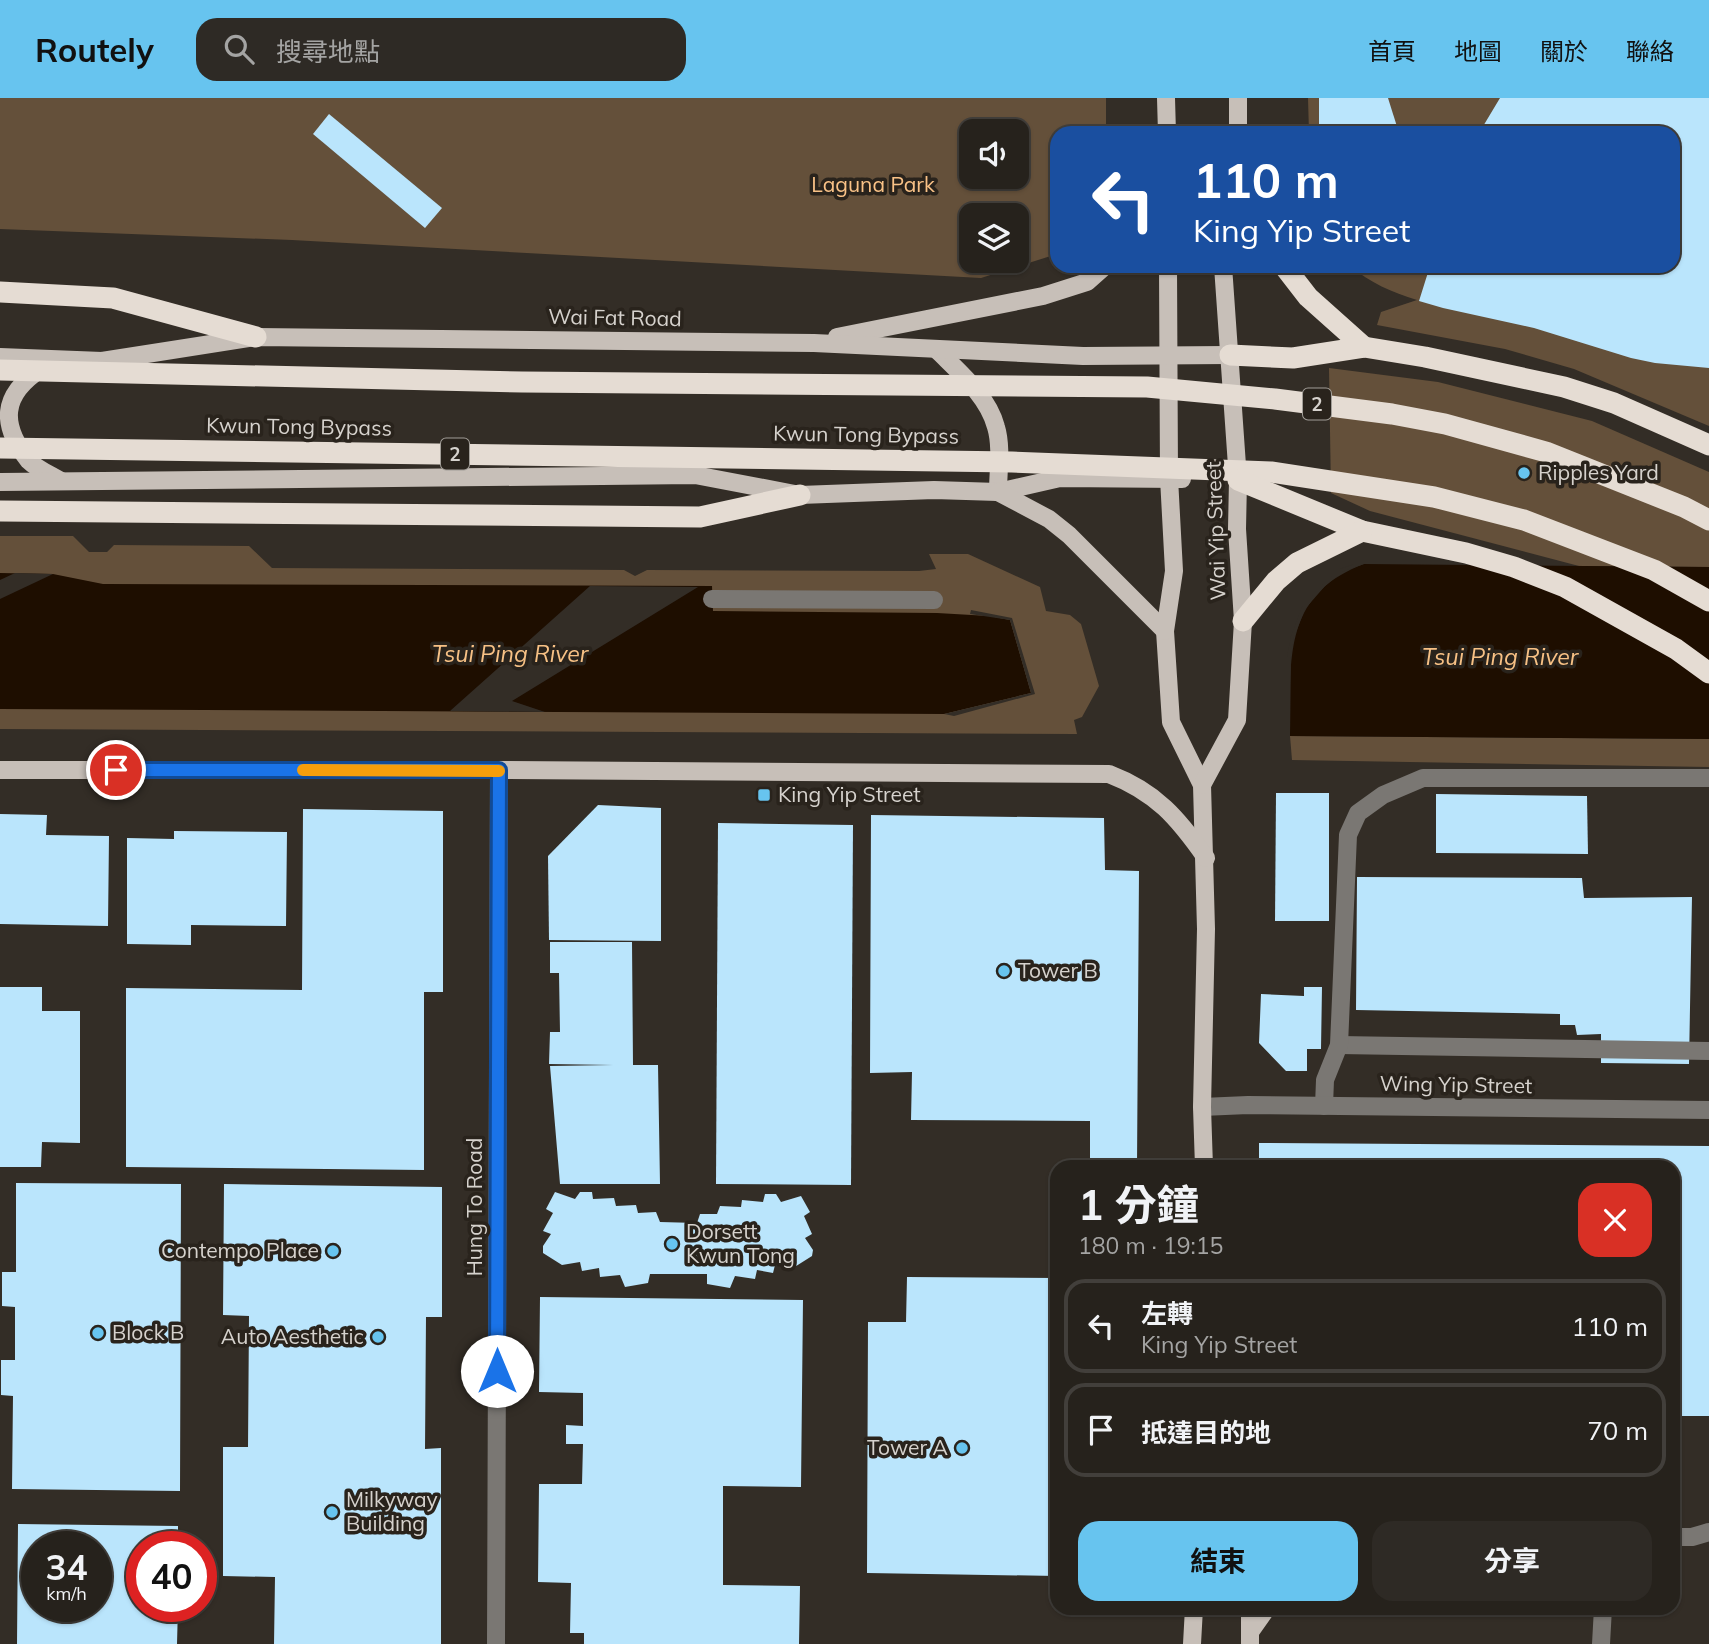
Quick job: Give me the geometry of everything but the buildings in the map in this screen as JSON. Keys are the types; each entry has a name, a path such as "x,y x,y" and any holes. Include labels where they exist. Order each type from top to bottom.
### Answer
{"highway":[{"path":"1289,273 1308,297 1364,347"},
{"path":"0,292 113,298 256,337"},
{"path":"1230,355 1293,358 1364,347 1425,357 1564,387 1614,403 1709,444"},
{"name":"2","path":"0,370 522,383 1147,387 1275,398 1445,424 1546,452 1684,507 1709,520"},
{"name":"Kwun Tong Bypass","path":"0,448 986,461 1271,472 1421,495 1524,520 1654,570 1709,601"},
{"path":"1238,480 1362,531 1423,542 1514,567 1565,587 1648,632 1709,673"},
{"path":"0,511 700,517 800,495"},
{"path":"1243,621 1276,581 1297,563 1362,531"}],"main road":[{"path":"1166,98 1167,126"},
{"path":"1238,98 1238,126"},
{"path":"814,342 1043,296 1087,282 1097,273"},
{"name":"Wai Yip Street","path":"1168,273 1169,478 1174,572 1165,631 1171,722 1202,785 1206,858 1202,1107 1204,1160"},
{"name":"Wai Yip Street","path":"1202,785 1237,720 1243,621 1237,529 1238,480 1224,273"},
{"name":"Wai Fat Road","path":"0,357 102,361 256,337 814,342 1083,356 1230,355"},
{"path":"937,350 977,392 990,411 997,428 998,492"},
{"path":"56,359 21,382 6,406 6,432 29,462 61,481"},
{"path":"0,482 695,475 800,495 934,490 998,492 1060,478 1238,480"},
{"path":"998,492 1049,519 1069,535 1165,631"},
{"path":"0,770 1108,774 1133,785 1160,802 1182,824 1206,858"},
{"path":"1192,1644 1194,1615"},
{"path":"1250,1615 1250,1638"},
{"path":"1250,1638 1263,1615"}],"street":[{"path":"712,599 934,600"},
{"name":"Hung To Road","path":"496,1644 499,770"},
{"path":"1324,1106 1325,1080 1339,1045 1348,835 1359,813 1383,795 1423,778 1709,778"},
{"path":"1339,1045 1709,1051"},
{"name":"Wing Yip Street","path":"1202,1107 1709,1110"},
{"path":"1680,1536 1700,1534 1709,1523"},
{"path":"1601,1644 1603,1615"}],"green space":[{"name":"Laguna Park","path":"0,98 1106,98 1106,126 1050,126 1050,256 1029,263 1029,203 959,203 959,273 997,273 981,278 292,240 0,229"},
{"path":"1308,98 1709,98 1709,426 1574,369 1505,349 1377,325 1381,312 1417,300 1399,294 1360,273 1680,273 1680,126 1309,126"},
{"path":"1329,368 1438,382 1592,421 1709,472 1709,567 1579,566 1370,511 1331,493"},
{"path":"0,536 73,536 89,552 107,552 114,545 249,546 272,568 624,570 635,576 647,570 919,571 936,569 929,554 968,554 1040,587 1046,611 1070,615 1081,624 1099,686 1082,717 1074,720 1077,734 0,729"},
{"path":"1290,736 1709,739 1709,767 1292,760"}],"water":[{"name":"Tsui Ping River","path":"1364,564 1709,567 1709,739 1290,736 1292,657 1296,634 1304,613 1318,594 1337,577"},
{"name":"Tsui Ping River","path":"0,573 53,574 103,584 712,586 713,611 989,616 1010,620 1031,693 944,714 0,709"}],"pier":[{"path":"1364,564 1342,572 1325,586 1305,609 1294,637 1291,657 1290,736 1287,736 1287,657 1291,636 1302,607 1340,569"},
{"path":"15,573 53,574 0,599 0,580"},
{"path":"590,586 698,587 512,701 545,712 450,711"},
{"path":"971,610 1012,618 1035,694 954,716 944,714 1031,693 1010,620 970,614"}],"slow traffic":[{"path":"303,770 499,771"}],"place":[{"name":"Ripples Yard","path":"1524,473"},
{"name":"King Yip Street","path":"764,795"},
{"name":"Tower B","path":"1004,971"},
{"name":"Dorsett Kwun Tong","path":"672,1244"},
{"name":"Contempo Place","path":"333,1251"},
{"name":"Block B","path":"98,1333"},
{"name":"Auto Aesthetic","path":"378,1337"},
{"name":"Tower A","path":"962,1448"},
{"name":"Milkyway Building","path":"332,1512"}],"route":[{"path":"116,770 499,770 497,1371"}]}
